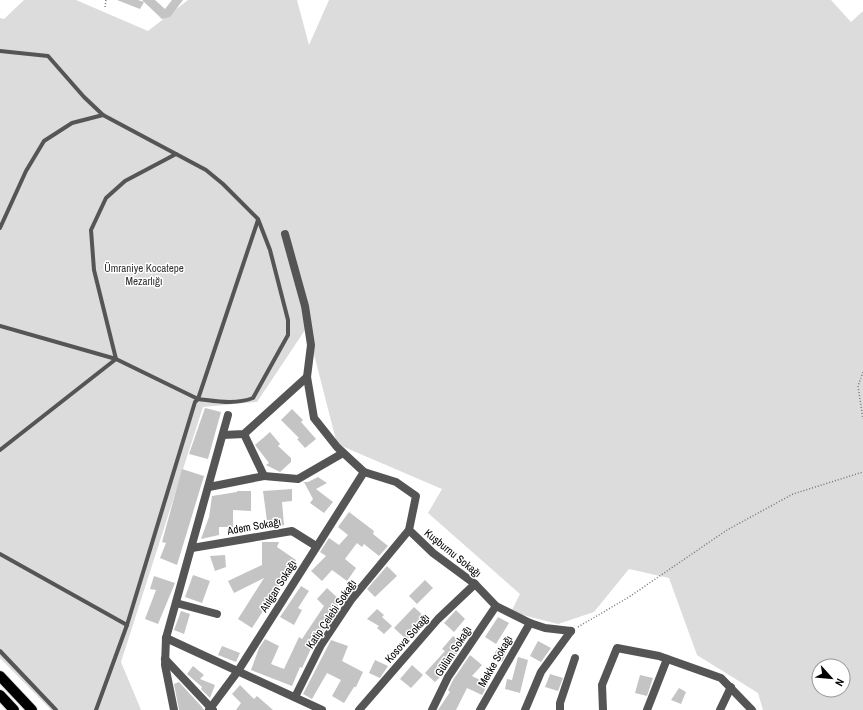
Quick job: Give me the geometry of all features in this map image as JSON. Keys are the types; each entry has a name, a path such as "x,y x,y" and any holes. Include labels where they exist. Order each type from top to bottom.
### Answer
{"main road":[{"path":"0,676 32,710"},
{"path":"0,695 14,710"}],"street":[{"name":"Kuşburnu Sokağı","path":"285,234 305,306 311,345 307,377 314,418 343,452 364,472 396,482 416,496 410,530 432,553 475,584 496,606 530,624 545,628 571,631"},
{"path":"223,435 244,434 307,377"},
{"path":"174,710 168,688 165,659 166,638 228,415"},
{"path":"244,434 264,476"},
{"path":"209,487 264,476 298,479 343,452"},
{"name":"Atılgan Sokağı","path":"211,709 238,671 364,472"},
{"name":"Katip Çelebi Sokağı","path":"295,697 321,645 351,600 410,530"},
{"name":"Adem Sokağı","path":"192,548 292,531 316,546"},
{"name":"Kosova Sokağı","path":"359,710 438,619 475,584"},
{"path":"176,603 217,614"},
{"name":"Gülüm Sokağı","path":"432,710 448,677 496,606"},
{"name":"Mekke Sokağı","path":"480,710 530,624"},
{"path":"525,710 541,672 571,631"},
{"path":"166,638 322,710"},
{"path":"602,710 602,685 617,648 667,659 721,678 752,710"},
{"path":"560,710 560,703 575,658"},
{"path":"165,659 211,709"},
{"path":"647,710 667,659"},
{"path":"720,710 731,687"}],"lane":[{"path":"0,52 48,56 84,97 103,115 212,174 224,184 258,220 270,250 288,320 288,335 253,398 245,401 232,402 198,399 116,359 0,326"},
{"path":"0,228 26,172 44,142 72,123 103,115"},
{"path":"116,359 94,270 91,230 106,198 125,181 176,154"},
{"path":"96,710 127,625 195,402 198,399 258,220"},
{"path":"0,450 116,359"},
{"path":"0,554 127,625"},
{"path":"0,651 56,710"}],"path":[{"path":"105,7 106,0"},
{"path":"863,372 858,386 863,419"},
{"path":"571,631 629,597 727,530 793,494 863,472"}],"green space":[{"name":"Ümraniye Kocatepe Mezarlığı","path":"24,0 76,0 148,31 188,0 297,0 309,45 329,0 831,0 851,22 863,11 863,710 763,710 758,693 697,655 669,578 629,569 594,612 558,624 511,612 520,594 428,513 442,489 337,444 307,327 257,402 203,407 121,662 141,710 51,710 0,658 0,18 4,19"}],"building":[{"path":"117,0 138,0 144,2 140,9"},
{"path":"142,0 155,0 165,9 172,0 183,0 170,17 162,19"},
{"path":"205,408 221,412 208,459 189,454"},
{"path":"292,409 303,420 301,422 316,439 305,448 297,439 299,438 281,420"},
{"path":"270,432 280,444 278,446 291,458 291,462 280,472 266,465 269,463 255,445"},
{"path":"182,469 204,476 177,565 160,558 166,543 162,542"},
{"path":"318,477 327,483 316,489 333,502 324,513 310,503 313,499 304,482 308,482"},
{"path":"292,489 292,501 282,502 284,525 268,529 263,491"},
{"path":"237,491 251,491 251,511 233,510 233,527 219,527 219,535 201,539 209,517 212,496"},
{"path":"349,512 374,531 373,534 388,546 379,556 364,544 362,547 357,543 345,559 356,568 347,581 332,570 322,581 311,571 326,556 320,552 329,538 339,545 348,535 338,527"},
{"path":"262,542 279,542 277,547 296,560 252,628 238,619 264,578 234,593 228,581 262,565"},
{"path":"225,555 226,567 215,571 210,556"},
{"path":"387,566 397,576 375,597 367,589"},
{"path":"193,575 210,581 202,603 185,597"},
{"path":"154,576 175,583 158,624 145,619 156,590 150,589"},
{"path":"425,580 433,588 417,604 409,596"},
{"path":"301,586 309,591 298,608 302,610 294,625 280,617"},
{"path":"327,588 342,602 326,620 329,623 318,640 316,638 302,668 300,667 292,686 251,670 259,648 265,639 279,646 271,664 284,669 299,637 302,639 324,606 317,599"},
{"path":"414,607 427,619 407,640 394,628"},
{"path":"377,609 384,615 382,617 392,626 384,634 377,628 379,626 367,619"},
{"path":"456,610 465,619 454,632 444,623"},
{"path":"181,611 190,614 184,634 174,630"},
{"path":"498,617 509,623 496,644 485,637"},
{"path":"453,636 463,644 445,672 435,682 425,673 445,651 442,649"},
{"path":"331,640 348,646 342,661 363,672 356,687 354,687 344,703 332,696 341,680 327,673 312,699 303,694"},
{"path":"538,641 551,648 541,662 530,656"},
{"path":"222,646 240,653 236,662 218,655"},
{"path":"499,646 507,651 502,662 493,656"},
{"path":"470,655 482,665 472,676 488,684 482,695 467,688 456,710 438,710 450,692 448,690 453,680"},
{"path":"518,657 528,660 520,693 505,689 507,679 512,680"},
{"path":"375,660 388,666 380,678 369,673"},
{"path":"412,665 423,675 411,688 400,679"},
{"path":"193,666 204,675 200,679 215,685 210,698 201,689 202,687 187,674"},
{"path":"550,674 563,678 558,691 545,687"},
{"path":"640,675 653,678 647,696 635,693"},
{"path":"179,682 204,710 179,710 174,684"},
{"path":"240,685 254,699 257,696 273,710 236,710 241,703 232,694"},
{"path":"679,688 686,692 681,704 671,700"}]}
